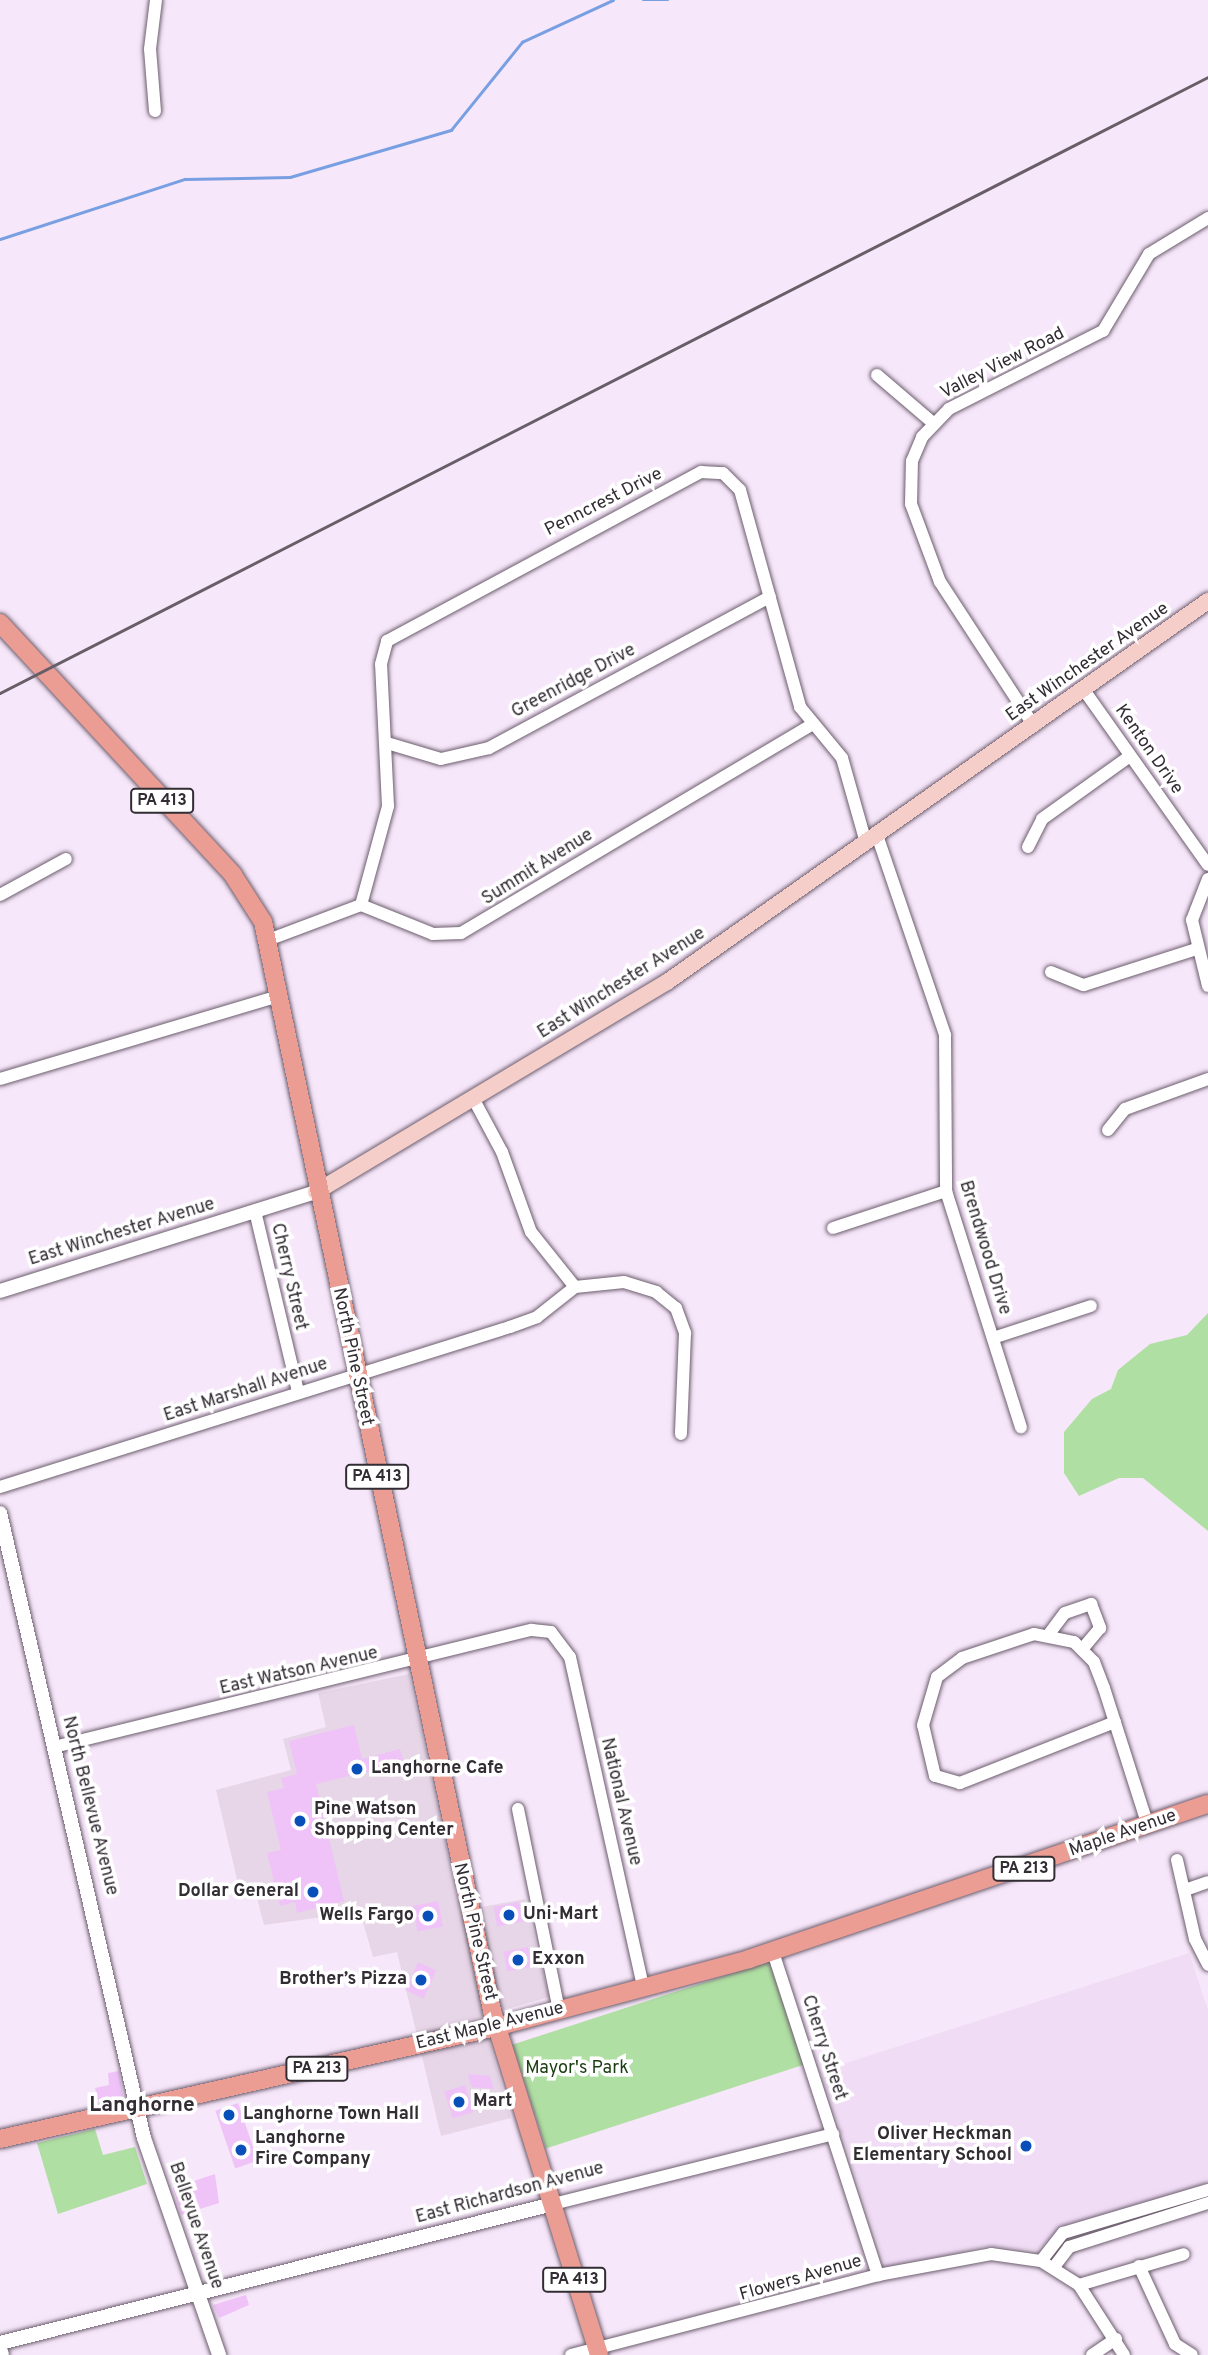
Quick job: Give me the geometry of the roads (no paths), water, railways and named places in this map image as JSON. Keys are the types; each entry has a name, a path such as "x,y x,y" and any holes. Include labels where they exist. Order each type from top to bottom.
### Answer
{"main road":[{"name":"East Winchester Avenue","path":"316,1192 667,982 1208,601"},
{"name":"North Pine Street","path":"0,623 105,742 251,898 268,940 316,1192 496,2027"},
{"name":"Maple Avenue","path":"839,1931 1208,1804"},
{"name":"East Maple Avenue","path":"138,2109 496,2027 773,1952 839,1931"},
{"name":"PA 413","path":"496,2027 549,2204 598,2352"},
{"name":"PA 213","path":"0,2139 138,2109"}],"street":[{"path":"155,111 150,49 156,0"},
{"name":"Valley View Road","path":"1034,726 940,582 914,514 912,461 933,423 1103,331 1149,254 1208,218"},
{"path":"877,375 933,423"},
{"name":"Penncrest Drive","path":"361,905 386,830 387,743 381,664 392,634 701,472 723,473 740,490 793,688 811,725 842,758 871,839"},
{"name":"Greenridge Drive","path":"387,743 441,759 489,748 770,597"},
{"name":"Kenton Drive","path":"1084,690 1208,865"},
{"name":"Summit Avenue","path":"361,905 433,934 461,933 811,725"},
{"path":"1028,847 1042,819 1130,756"},
{"name":"Brendwood Drive","path":"871,839 945,1035 946,1191 1021,1427"},
{"path":"0,895 66,859"},
{"path":"1208,879 1194,905 1196,949 1208,986"},
{"path":"268,940 361,905"},
{"path":"1051,972 1084,985 1196,949"},
{"path":"0,1079 279,996"},
{"path":"1108,1130 1134,1104 1208,1079"},
{"path":"473,1098 531,1232 575,1287 633,1284 676,1308 686,1341 681,1434"},
{"path":"833,1228 946,1191"},
{"name":"East Winchester Avenue","path":"0,1291 316,1192"},
{"name":"Cherry Street","path":"255,1211 298,1392"},
{"name":"East Marshall Avenue","path":"0,1487 537,1317 575,1287"},
{"path":"993,1338 1091,1306"},
{"name":"North Bellevue Avenue","path":"0,1513 138,2109"},
{"path":"1049,1634 1065,1613 1091,1604 1100,1628 1083,1648"},
{"name":"East Watson Avenue","path":"54,1747 417,1662 532,1630 551,1632"},
{"name":"National Avenue","path":"551,1632 570,1657 643,1987"},
{"path":"1115,1722 989,1777 953,1783 936,1776 923,1725 937,1677 978,1651 1049,1634 1083,1648 1115,1722 1148,1826"},
{"path":"518,1809 559,2010"},
{"path":"1177,1860 1195,1939 1208,1965"},
{"path":"1185,1890 1208,1882"},
{"name":"Cherry Street","path":"773,1952 878,2275"},
{"name":"Bellevue Avenue","path":"138,2109 219,2355"},
{"name":"East Richardson Avenue","path":"0,2344 833,2134"},
{"path":"1125,2355 1080,2285 1041,2260 1063,2234 1208,2190"},
{"path":"1054,2267 1069,2247 1208,2203"},
{"path":"1080,2285 1184,2253"},
{"name":"Flowers Avenue","path":"571,2355 598,2352 878,2275 991,2254 1041,2260"},
{"path":"1139,2266 1175,2344 1192,2355"},
{"path":"1091,2355 1115,2339"},
{"path":"0,2344 3,2355"}],"waterway":[{"path":"0,239 185,179 290,177 451,130 522,42 613,0"},
{"path":"643,0 668,0"}],"railway":[{"path":"0,693 1208,77"}],"place":[{"name":"Langhorne Cafe","path":"357,1769"},
{"name":"Pine Watson Shopping Center","path":"300,1821"},
{"name":"Dollar General","path":"313,1892"},
{"name":"Uni-Mart","path":"509,1915"},
{"name":"Wells Fargo","path":"428,1916"},
{"name":"Exxon","path":"518,1960"},
{"name":"Brother’s Pizza","path":"421,1980"},
{"name":"Mart","path":"459,2102"},
{"name":"Langhorne Town Hall","path":"229,2115"},
{"name":"Oliver Heckman Elementary School","path":"1026,2146"},
{"name":"Langhorne Fire Company","path":"241,2150"}],"district":[{"name":"Langhorne","path":"142,2106"}],"park label":[{"name":"Mayor's Park","path":"577,2069"}]}
